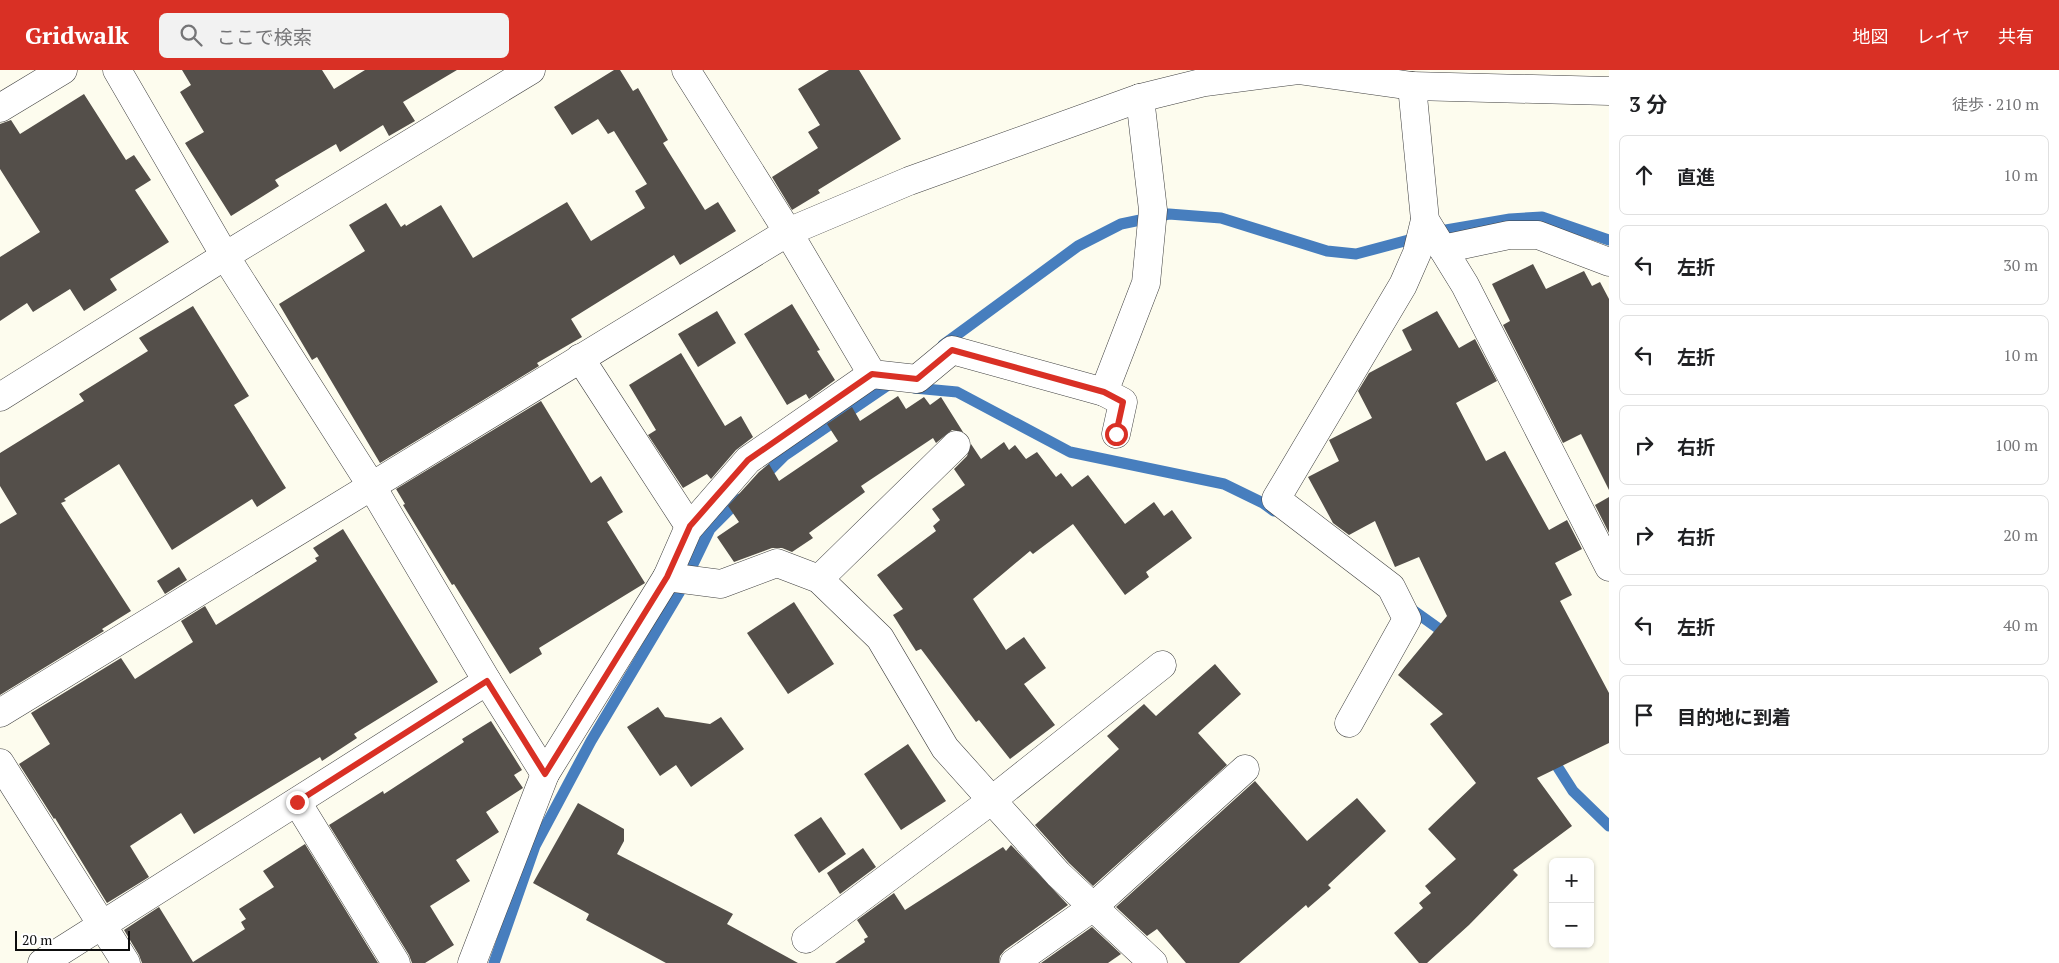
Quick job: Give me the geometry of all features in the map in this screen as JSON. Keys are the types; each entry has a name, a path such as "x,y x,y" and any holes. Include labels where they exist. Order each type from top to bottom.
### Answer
{"street":[{"path":"0,108 63,70"},
{"path":"117,70 225,256 371,485 487,681 545,774"},
{"path":"0,397 225,256 531,70"},
{"path":"686,70 788,232 872,374"},
{"path":"0,713 788,232 909,181 1140,98 1205,82 1298,70 1412,86 1609,91"},
{"path":"1349,723 1407,619 1391,586 1276,499 1404,285 1417,253 1425,220 1412,86"},
{"path":"1104,392 1146,283 1153,210 1140,98"},
{"path":"1425,220 1465,285 1609,567"},
{"path":"1443,249 1508,235 1538,235 1609,262"},
{"path":"472,963 545,774 667,577 690,526 748,460 872,374 917,379 952,350 1104,392 1123,402 1116,434"},
{"path":"580,358 690,526"},
{"path":"819,579 956,445"},
{"path":"667,577 722,584 777,563 819,579 880,638 945,748 1058,874 1153,963"},
{"path":"806,939 992,800 1162,665"},
{"path":"42,963 104,926 487,681"},
{"path":"0,763 126,963"},
{"path":"1014,963 1093,907 1245,769"},
{"path":"297,802 396,963"}],"building":[{"path":"182,70 322,70 334,89 365,70 457,70 403,102 415,121 389,136 383,125 340,152 336,144 275,180 279,186 231,216 185,143 204,132 180,92 191,85"},
{"path":"614,70 620,70 633,91 638,88 668,140 663,143 705,210 718,202 736,231 680,265 674,255 571,319 582,337 537,363 539,366 380,463 317,357 312,360 279,304 365,251 349,225 386,203 401,227 405,224 406,226 441,205 473,258 567,202 591,241 645,208 635,191 647,184 614,131 608,134 598,119 572,135 554,107"},
{"path":"829,70 859,70 901,139 818,190 820,193 792,210 772,177 818,148 808,132 820,125 798,89"},
{"path":"84,94 126,160 134,155 151,180 135,190 169,242 110,279 117,290 84,311 70,289 33,312 27,303 0,321 0,257 40,232 0,169 0,124 11,120 20,134"},
{"path":"1533,264 1546,289 1584,271 1592,286 1600,282 1609,299 1609,490 1581,434 1563,443 1503,325 1510,321 1492,284"},
{"path":"792,304 820,350 817,351 835,380 809,399 806,394 787,405 744,334"},
{"path":"193,306 249,396 234,405 286,488 257,507 252,499 172,550 119,464 64,499 66,501 61,503 131,611 102,629 104,631 0,695 0,524 17,514 0,486 0,453 84,401 79,394 148,351 139,338"},
{"path":"717,311 736,343 698,367 678,334"},
{"path":"1437,311 1459,348 1475,339 1497,381 1456,403 1486,461 1505,451 1549,530 1567,520 1582,549 1555,563 1572,595 1560,601 1609,693 1609,743 1537,778 1572,826 1513,870 1518,875 1469,925 1427,963 1419,963 1394,933 1423,908 1419,903 1431,893 1425,886 1456,859 1428,829 1476,783 1430,724 1443,714 1398,675 1447,616 1419,557 1395,567 1375,521 1349,535 1333,523 1308,477 1339,461 1329,440 1372,418 1358,391 1369,373 1412,350 1402,330"},
{"path":"681,353 725,426 741,416 753,437 736,450 711,479 707,474 683,488 648,435 656,430 629,385"},
{"path":"898,396 906,409 924,397 930,405 941,397 963,432 952,430 936,443 933,438 861,486 865,492 809,533 813,538 792,552 782,548 772,548 734,562 717,537 739,522 728,506 759,472 769,464 779,481 838,441 827,424 852,407 860,421"},
{"path":"541,401 591,483 601,476 623,512 607,522 645,583 539,648 542,654 510,674 454,584 452,585 403,505 405,504 396,489"},
{"path":"1004,442 1009,450 1015,445 1026,459 1037,452 1056,477 1061,473 1072,487 1088,475 1125,524 1154,502 1164,516 1172,510 1192,538 1146,572 1149,577 1125,595 1073,524 1033,554 1030,551 973,599 1006,650 1024,637 1046,668 1024,684 1055,725 1010,759 979,720 976,722 921,649 916,651 893,615 903,609 877,575 936,531 933,526 940,520 932,509 965,485 954,469 967,456 971,444 981,459"},
{"path":"1609,497 1609,533 1595,505"},
{"path":"343,529 438,682 354,734 357,738 322,761 320,757 194,834 181,813 130,846 149,877 107,903 55,818 19,764 50,744 31,713 121,658 135,679 193,642 181,621 205,606 216,625 317,561 315,558 319,556 313,548"},
{"path":"179,567 187,580 165,594 157,581"},
{"path":"794,602 834,664 788,694 747,633"},
{"path":"1215,664 1241,694 1198,733 1227,765 1093,886 1069,863 1035,825 1119,749 1107,736 1144,704 1156,716"},
{"path":"658,707 665,717 710,724 721,717 744,749 691,787 676,765 660,776 627,727"},
{"path":"491,721 522,770 514,775 523,788 486,812 499,832 456,860 470,881 430,906 454,945 425,963 412,963 409,955 329,825 383,791 384,794 464,742 462,739"},
{"path":"908,744 946,801 901,830 864,774"},
{"path":"1255,781 1307,841 1357,798 1386,831 1328,885 1331,888 1308,908 1306,905 1239,963 1186,963 1157,929 1147,936 1116,907"},
{"path":"578,803 624,829 624,841 617,854 733,914 727,924 798,963 666,963 586,920 589,914 533,883"},
{"path":"821,817 846,854 819,873 794,835"},
{"path":"305,844 378,963 142,963 124,930 159,907 193,962 245,929 241,922 246,919 239,909 274,887 263,871"},
{"path":"1011,845 1068,905 1005,950 1000,956 999,963 835,963 865,942 864,939 868,937 857,920 894,893 905,910 1003,847 1006,851"},
{"path":"863,848 876,867 840,894 827,873"},
{"path":"1092,927 1121,954 1108,963 1041,963"}],"waterway":[{"path":"943,345 1078,246 1121,224 1169,214 1221,218 1327,251 1356,254 1446,230 1510,219 1542,217 1609,240"},
{"path":"762,478 784,456 894,381"},
{"path":"914,388 957,392 1070,452 1224,484 1263,503 1274,511"},
{"path":"494,963 535,846 591,741 679,593 710,529 740,499"},
{"path":"1407,606 1449,636"},
{"path":"1550,755 1573,791 1609,826"}],"route":[{"path":"297,802 487,681 545,774 667,577 690,526 748,460 872,374 917,379 952,350 1104,392 1123,402 1116,434"}]}
